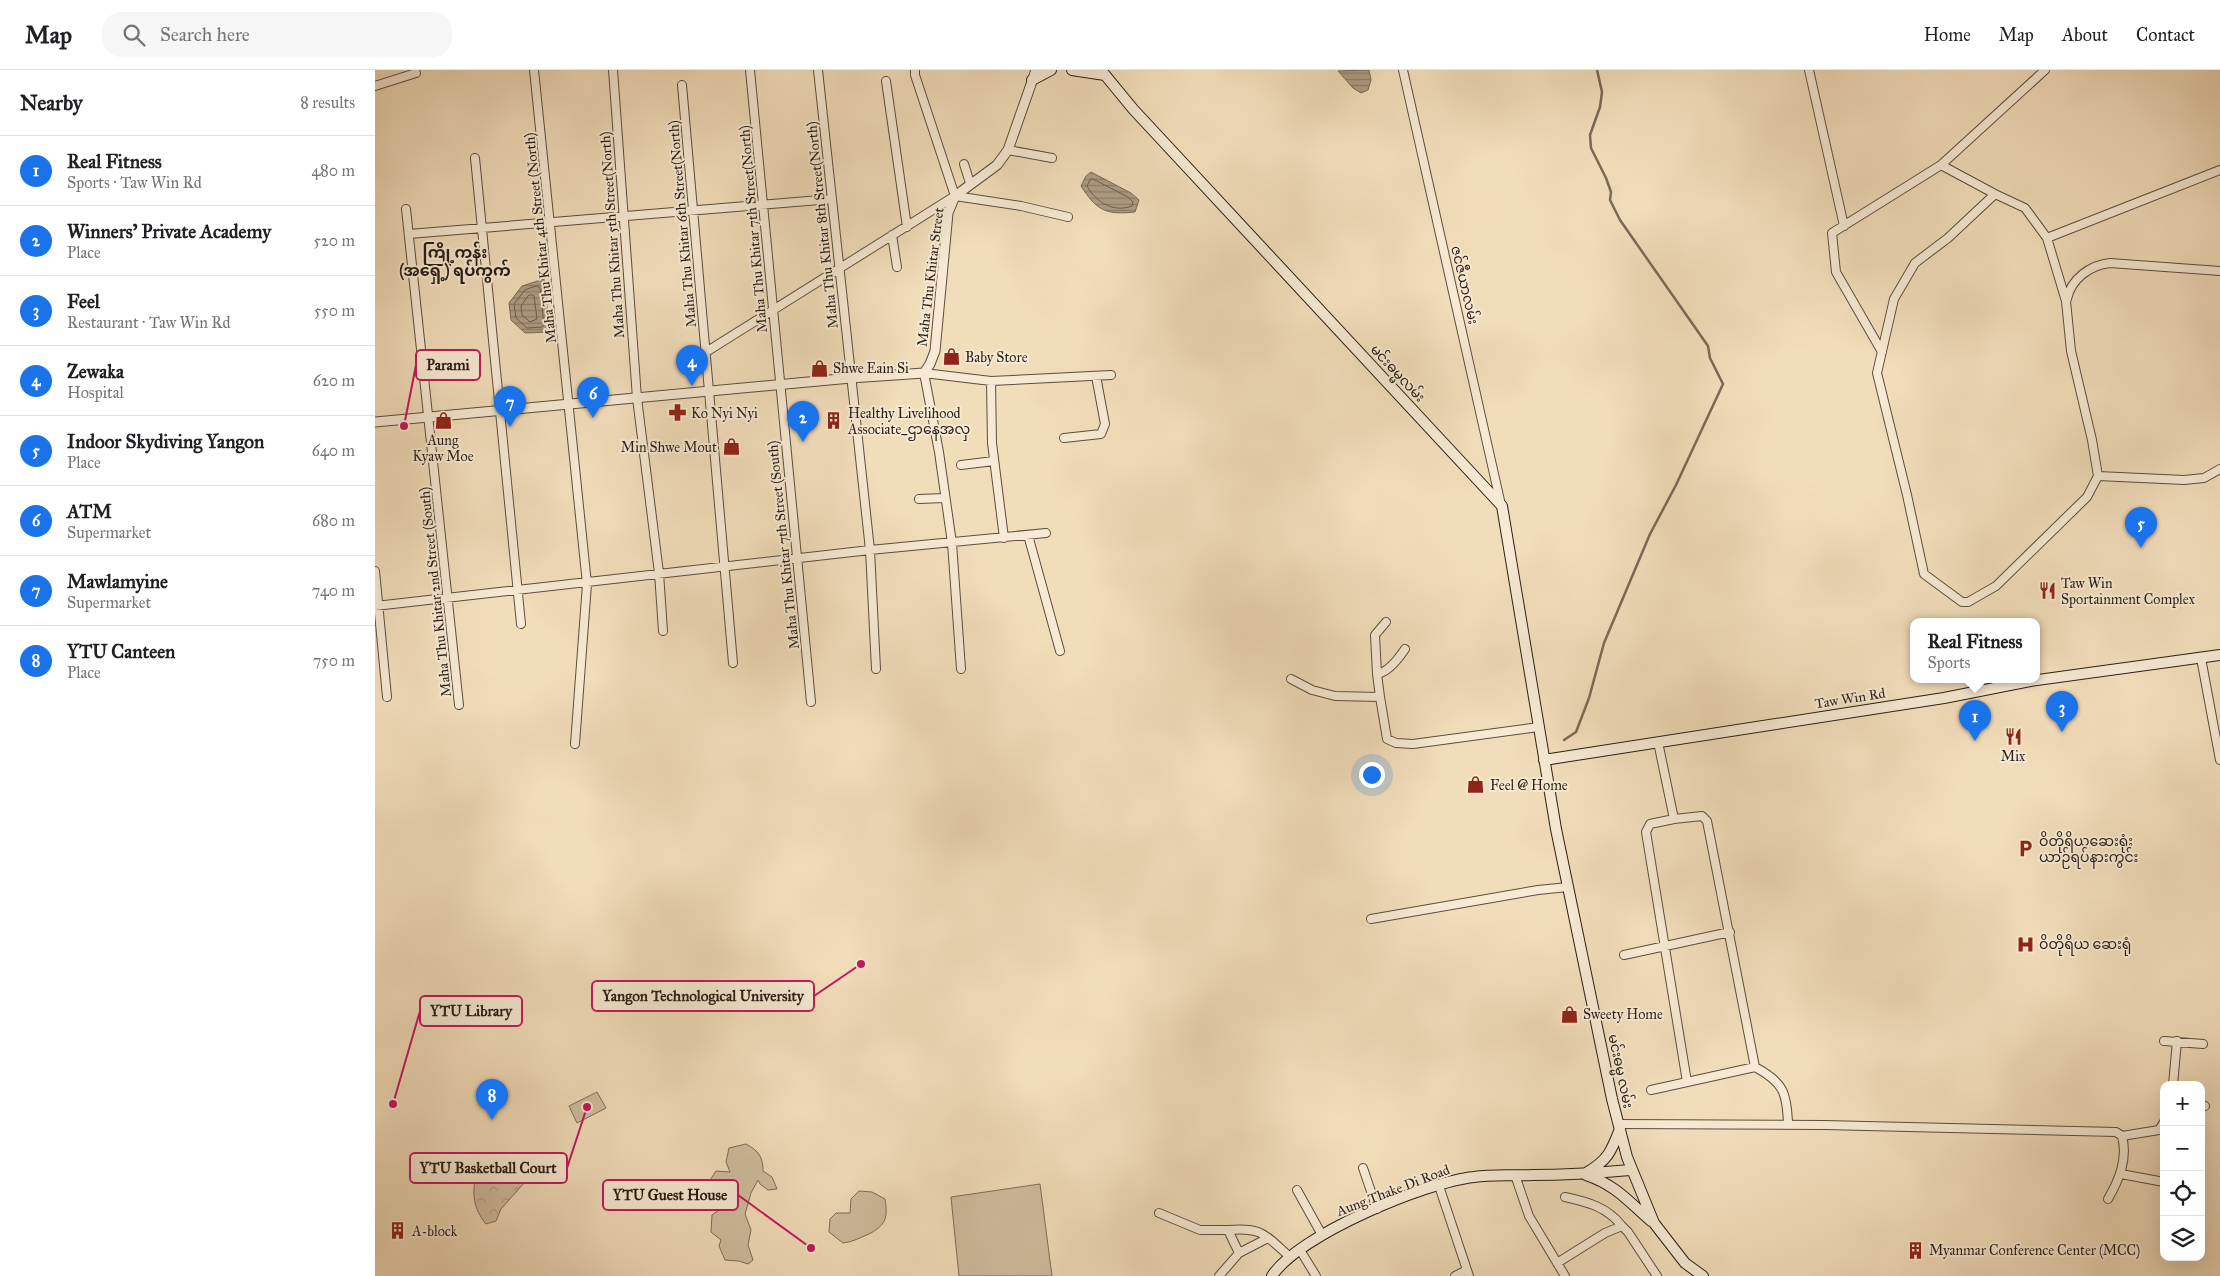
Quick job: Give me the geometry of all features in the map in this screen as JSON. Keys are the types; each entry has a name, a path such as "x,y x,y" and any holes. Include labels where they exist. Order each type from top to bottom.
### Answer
{"main road":[{"path":"1034,75 1051,70"},
{"path":"1072,70 1103,72"},
{"name":"မင်းဓမ္မလမ်း","path":"1103,72 1133,110 1502,506"},
{"path":"1502,506 1544,760"},
{"name":"Taw Win Rd","path":"2040,680 2220,656"},
{"name":"Taw Win Rd","path":"1544,760 1944,698 2020,683"},
{"name":"မင်းဓမ္မ လမ်း","path":"1544,760 1568,887 1619,1126 1631,1170 1653,1223 1685,1263 1703,1276"},
{"path":"1583,1174 1597,1166 1610,1154 1619,1126"},
{"name":"Aung Thake Di Road","path":"1275,1274 1289,1257 1341,1224 1439,1186 1473,1177 1583,1174 1631,1170"},
{"path":"1583,1174 1600,1180 1630,1200 1653,1223"}],"street":[{"name":"Maha Thu Khitar 4th Street (North)","path":"535,70 552,222 587,584 575,744"},
{"name":"Maha Thu Khitar 5th Street(North)","path":"613,70 637,398 659,574 663,631"},
{"name":"Maha Thu Khitar 7th Street(North)","path":"750,70 765,204 780,385"},
{"name":"Maha Thu Khitar 8th Street(North)","path":"818,70 870,550 876,669"},
{"path":"915,70 915,75 955,196"},
{"name":"ဇင်ဇီယာလမ်း","path":"1403,70 1502,506"},
{"path":"1809,70 1844,226"},
{"path":"1882,352 1836,272 1831,234 1941,165 2045,70"},
{"path":"375,86 416,73"},
{"name":"Maha Thu Khitar Street","path":"924,373 935,351 949,213 955,196 970,183 997,165 1008,150 1034,75"},
{"path":"885,81 907,226"},
{"name":"Maha Thu Khitar 6th Street(North)","path":"682,85 733,663"},
{"path":"1008,150 1052,158"},
{"path":"475,158 521,624"},
{"path":"964,164 970,183"},
{"path":"1941,165 2025,208 2047,238 2067,301 2071,351 2092,440 2098,476 2087,498 1996,586 1968,602 1962,602 1924,574 1877,373 1894,299 1915,263 1948,238 1995,194"},
{"path":"2047,238 2220,170"},
{"path":"706,352 955,196 1021,206 1068,217"},
{"path":"409,234 832,198"},
{"name":"Maha Thu Khitar 2nd Street (South)","path":"406,209 459,705"},
{"path":"892,235 897,267"},
{"path":"2067,301 2069,288 2089,268 2099,264 2220,271"},
{"path":"924,373 952,543 961,668"},
{"path":"375,422 851,378 924,373 991,381 1111,375"},
{"path":"1064,438 1101,434 1105,424 1096,376"},
{"path":"991,381 994,461 1004,538"},
{"name":"Maha Thu Khitar 7th Street (South)","path":"780,385 811,702"},
{"path":"961,465 994,461"},
{"path":"2098,476 2184,480 2203,478 2220,469"},
{"path":"919,499 945,498"},
{"path":"376,606 587,584 870,550 1046,533"},
{"path":"1028,535 1060,651"},
{"path":"375,571 376,606 387,697"},
{"path":"1386,622 1375,635 1379,697 1387,739 1396,743 1413,744 1539,727"},
{"path":"1377,674 1381,674 1397,661 1405,648"},
{"path":"2201,658 2220,760"},
{"path":"1291,679 1312,690 1335,696 1379,697"},
{"path":"1658,742 1674,819"},
{"path":"1687,1082 1646,832 1651,824 1702,816 1707,821 1755,1067"},
{"path":"1371,919 1539,890 1568,887"},
{"path":"1624,955 1730,932"},
{"path":"2164,1041 2203,1044"},
{"path":"2173,1081 2177,1041"},
{"path":"1651,1090 1755,1067 1773,1077 1783,1092 1788,1105 1788,1124"},
{"path":"1619,1126 1788,1124 2116,1132 2122,1136 2124,1142 2121,1174 2108,1199"},
{"path":"2122,1136 2159,1130 2162,1126"},
{"path":"1363,1168 1377,1209"},
{"path":"2121,1174 2160,1181"},
{"path":"1515,1175 1529,1216 1565,1276"},
{"path":"1439,1186 1468,1273 1455,1276"},
{"path":"1297,1190 1323,1234"},
{"path":"1565,1197 1588,1202 1613,1214 1628,1232 1657,1276"},
{"path":"1159,1213 1200,1230 1247,1228 1258,1231 1289,1257"},
{"path":"1557,1263 1605,1233 1622,1226"},
{"path":"1228,1230 1239,1253"},
{"path":"1219,1276 1239,1253 1268,1238"},
{"path":"1300,1250 1316,1276"}],"green space":[{"path":"597,1092 606,1108 577,1123 569,1106"},
{"path":"746,1144 759,1155 763,1171 772,1177 777,1189 768,1190 758,1180 751,1193 745,1214 751,1230 748,1245 753,1260 748,1264 725,1260 719,1246 721,1240 711,1232 712,1215 719,1210 708,1183 716,1171 730,1172 726,1162 729,1148"},
{"path":"488,1170 512,1173 524,1183 501,1209 496,1221 486,1224 476,1206 474,1188 476,1174"},
{"path":"1040,1184 1052,1276 959,1276 951,1197"},
{"path":"859,1191 872,1192 885,1199 886,1216 882,1224 869,1234 843,1243 829,1232 830,1219 836,1213 850,1213 851,1199"}],"water":[{"path":"1369,70 1371,80 1368,90 1361,93 1353,88 1338,71"},
{"path":"1091,172 1131,193 1139,200 1135,212 1109,212 1097,206 1081,186 1086,176"},
{"path":"544,279 550,332 525,333 511,320 509,303 522,286"}],"waterway":[{"path":"1564,740 1576,732 1589,698 1604,643 1650,534 1676,485 1723,384 1710,358 1708,346 1620,220 1610,200 1611,192 1606,178 1591,148 1590,135 1600,107 1602,92 1597,70"}],"place":[{"name":"Baby Store","path":"951,357"},
{"name":"Shwe Eain Si","path":"819,368"},
{"name":"Zewaka","path":"692,386"},
{"name":"Ko Nyi Nyi","path":"677,413"},
{"name":"ATM","path":"593,418"},
{"name":"Aung Kyaw Moe","path":"443,420"},
{"name":"Healthy Livelihood Associate_ဌာနေအလှ","path":"834,421"},
{"name":"Parami","path":"404,426"},
{"name":"Mawlamyine","path":"510,427"},
{"name":"Winners' Private Academy","path":"803,442"},
{"name":"Min Shwe Mout","path":"731,447"},
{"name":"Indoor Skydiving Yangon","path":"2141,548"},
{"name":"Taw Win Sportainment Complex","path":"2047,591"},
{"name":"Feel","path":"2062,732"},
{"name":"Mix","path":"2013,736"},
{"name":"Real Fitness","path":"1975,741"},
{"name":"Feel @ Home","path":"1476,785"},
{"name":"ဝိတိုရိယဆေးရုံး ယာဉ်ရပ်နားကွင်း","path":"2025,849"},
{"name":"ဝိတိုရိယ ဆေးရုံ","path":"2025,944"},
{"name":"Yangon Technological University","path":"861,964"},
{"name":"Sweety Home","path":"1569,1014"},
{"name":"YTU Library","path":"393,1104"},
{"name":"YTU Basketball Court","path":"587,1107"},
{"name":"YTU Canteen","path":"492,1120"},
{"name":"A-block","path":"398,1231"},
{"name":"YTU Guest House","path":"811,1248"},
{"name":"Myanmar Conference Center (MCC)","path":"1915,1250"}],"district":[{"name":"ကြို့ကုန်း (အရှေ့) ရပ်ကွက်","path":"455,261"}]}
